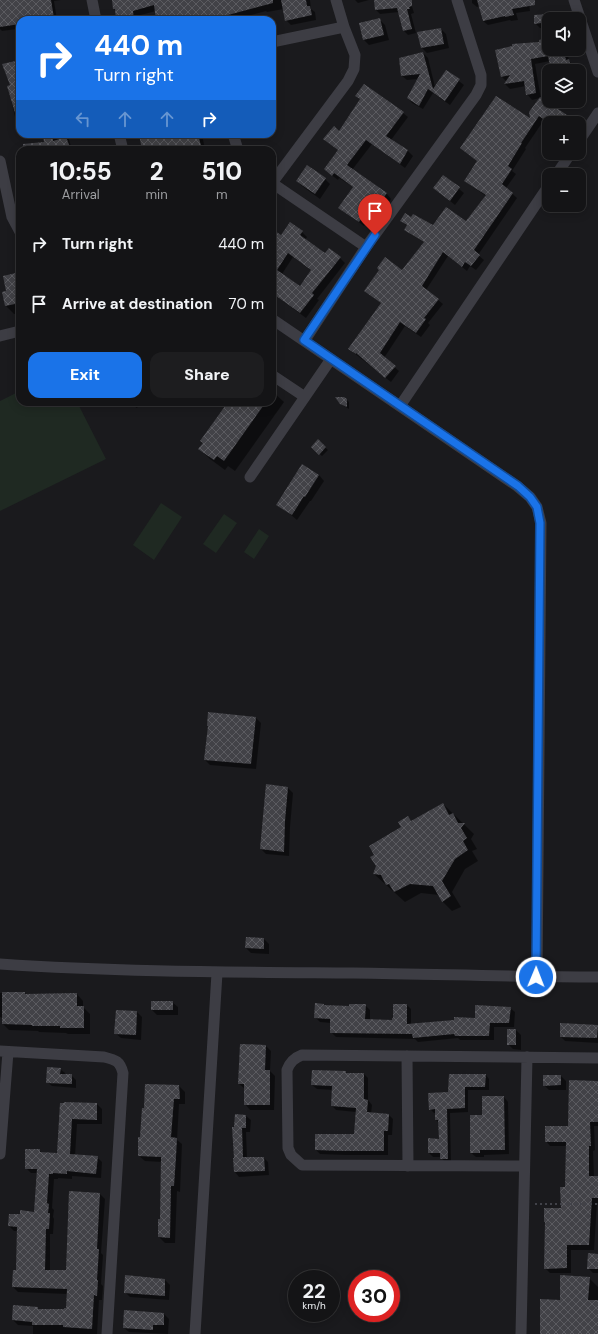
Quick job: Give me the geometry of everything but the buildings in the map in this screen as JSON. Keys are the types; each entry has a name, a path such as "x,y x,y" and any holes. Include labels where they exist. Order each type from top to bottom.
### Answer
{"street":[{"path":"92,0 95,16"},
{"path":"276,178 348,81 354,69 355,55 344,27 336,0"},
{"path":"304,340 366,247 476,95 481,85 481,75 457,0"},
{"path":"574,0 598,72"},
{"path":"276,41 344,27"},
{"path":"586,131 598,113"},
{"path":"0,161 12,217 16,224"},
{"path":"276,186 366,247"},
{"path":"400,406 542,195"},
{"path":"276,321 518,486 530,497 537,507 540,523 536,977"},
{"path":"0,336 16,332"},
{"path":"250,477 331,359"},
{"path":"276,378 305,397"},
{"path":"0,964 47,968 217,973 598,977"},
{"path":"195,1334 217,973"},
{"path":"0,1154 4,1051 104,1057 118,1061 122,1066 123,1073 107,1334"},
{"path":"524,1166 302,1165 291,1155 288,1148 287,1070 290,1063 296,1057 302,1055 598,1058"},
{"path":"407,1056 408,1166"},
{"path":"521,1334 527,1057"}],"path":[{"path":"523,1204 598,1204"}],"shaded area":[{"path":"16,393 16,406 79,406 106,459 0,511 0,401"},
{"path":"161,503 182,517 154,560 133,545"},
{"path":"224,514 237,523 216,553 203,544"},
{"path":"259,529 269,536 254,559 244,552"}],"route":[{"path":"375,235 304,340 518,486 530,497 537,507 540,523 536,977"}]}
